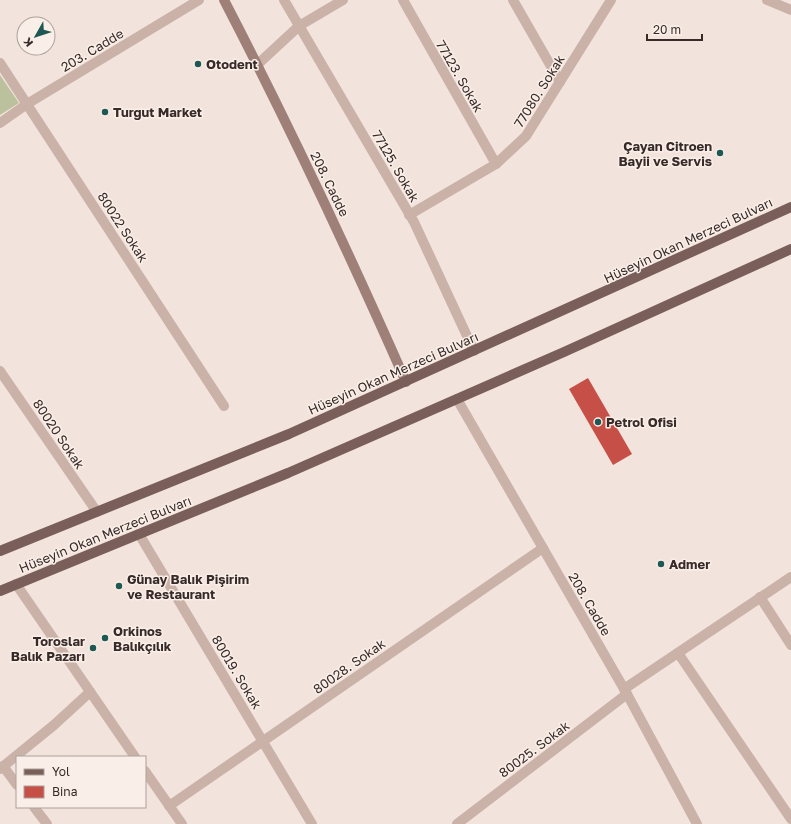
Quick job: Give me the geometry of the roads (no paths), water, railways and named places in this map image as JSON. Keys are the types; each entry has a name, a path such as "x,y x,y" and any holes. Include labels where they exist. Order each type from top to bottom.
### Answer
{"main road":[{"name":"Hüseyin Okan Merzeci Bulvarı","path":"0,551 289,434 791,207"},
{"name":"Hüseyin Okan Merzeci Bulvarı","path":"0,590 288,474 564,352 791,249"}],"street":[{"name":"203. Cadde","path":"0,123 27,104 199,0"},
{"name":"208. Cadde","path":"224,0 258,64 350,256 406,382"},
{"name":"77125. Sokak","path":"284,0 409,215 474,351"},
{"path":"258,64 299,26 343,0"},
{"name":"77123. Sokak","path":"402,0 496,164"},
{"path":"513,0 560,82"},
{"name":"77080. Sokak","path":"409,215 496,164 526,136 611,0"},
{"path":"766,0 791,10"},
{"name":"80022 Sokak","path":"0,63 224,406"},
{"name":"80020 Sokak","path":"0,371 97,512"},
{"name":"208. Cadde","path":"457,399 626,692 697,824"},
{"name":"80019. Sokak","path":"139,534 312,824"},
{"name":"80028. Sokak","path":"169,806 543,548"},
{"name":"80025. Sokak","path":"457,824 678,653 791,577"},
{"path":"16,584 134,756"},
{"path":"760,597 791,645"},
{"path":"678,653 791,819"},
{"path":"16,784 1,768 54,725 90,692"},
{"path":"146,772 182,824"},
{"path":"35,808 47,824"}],"place":[{"name":"Otodent","path":"198,64"},
{"name":"Turgut Market","path":"105,112"},
{"name":"Çayan Citroen Bayii ve Servis","path":"720,153"},
{"name":"Petrol Ofisi","path":"598,422"},
{"name":"Admer","path":"661,564"},
{"name":"Günay Balık Pişirim ve Restaurant","path":"119,586"},
{"name":"Orkinos Balıkçılık","path":"105,638"},
{"name":"Toroslar Balık Pazarı","path":"93,648"}]}
